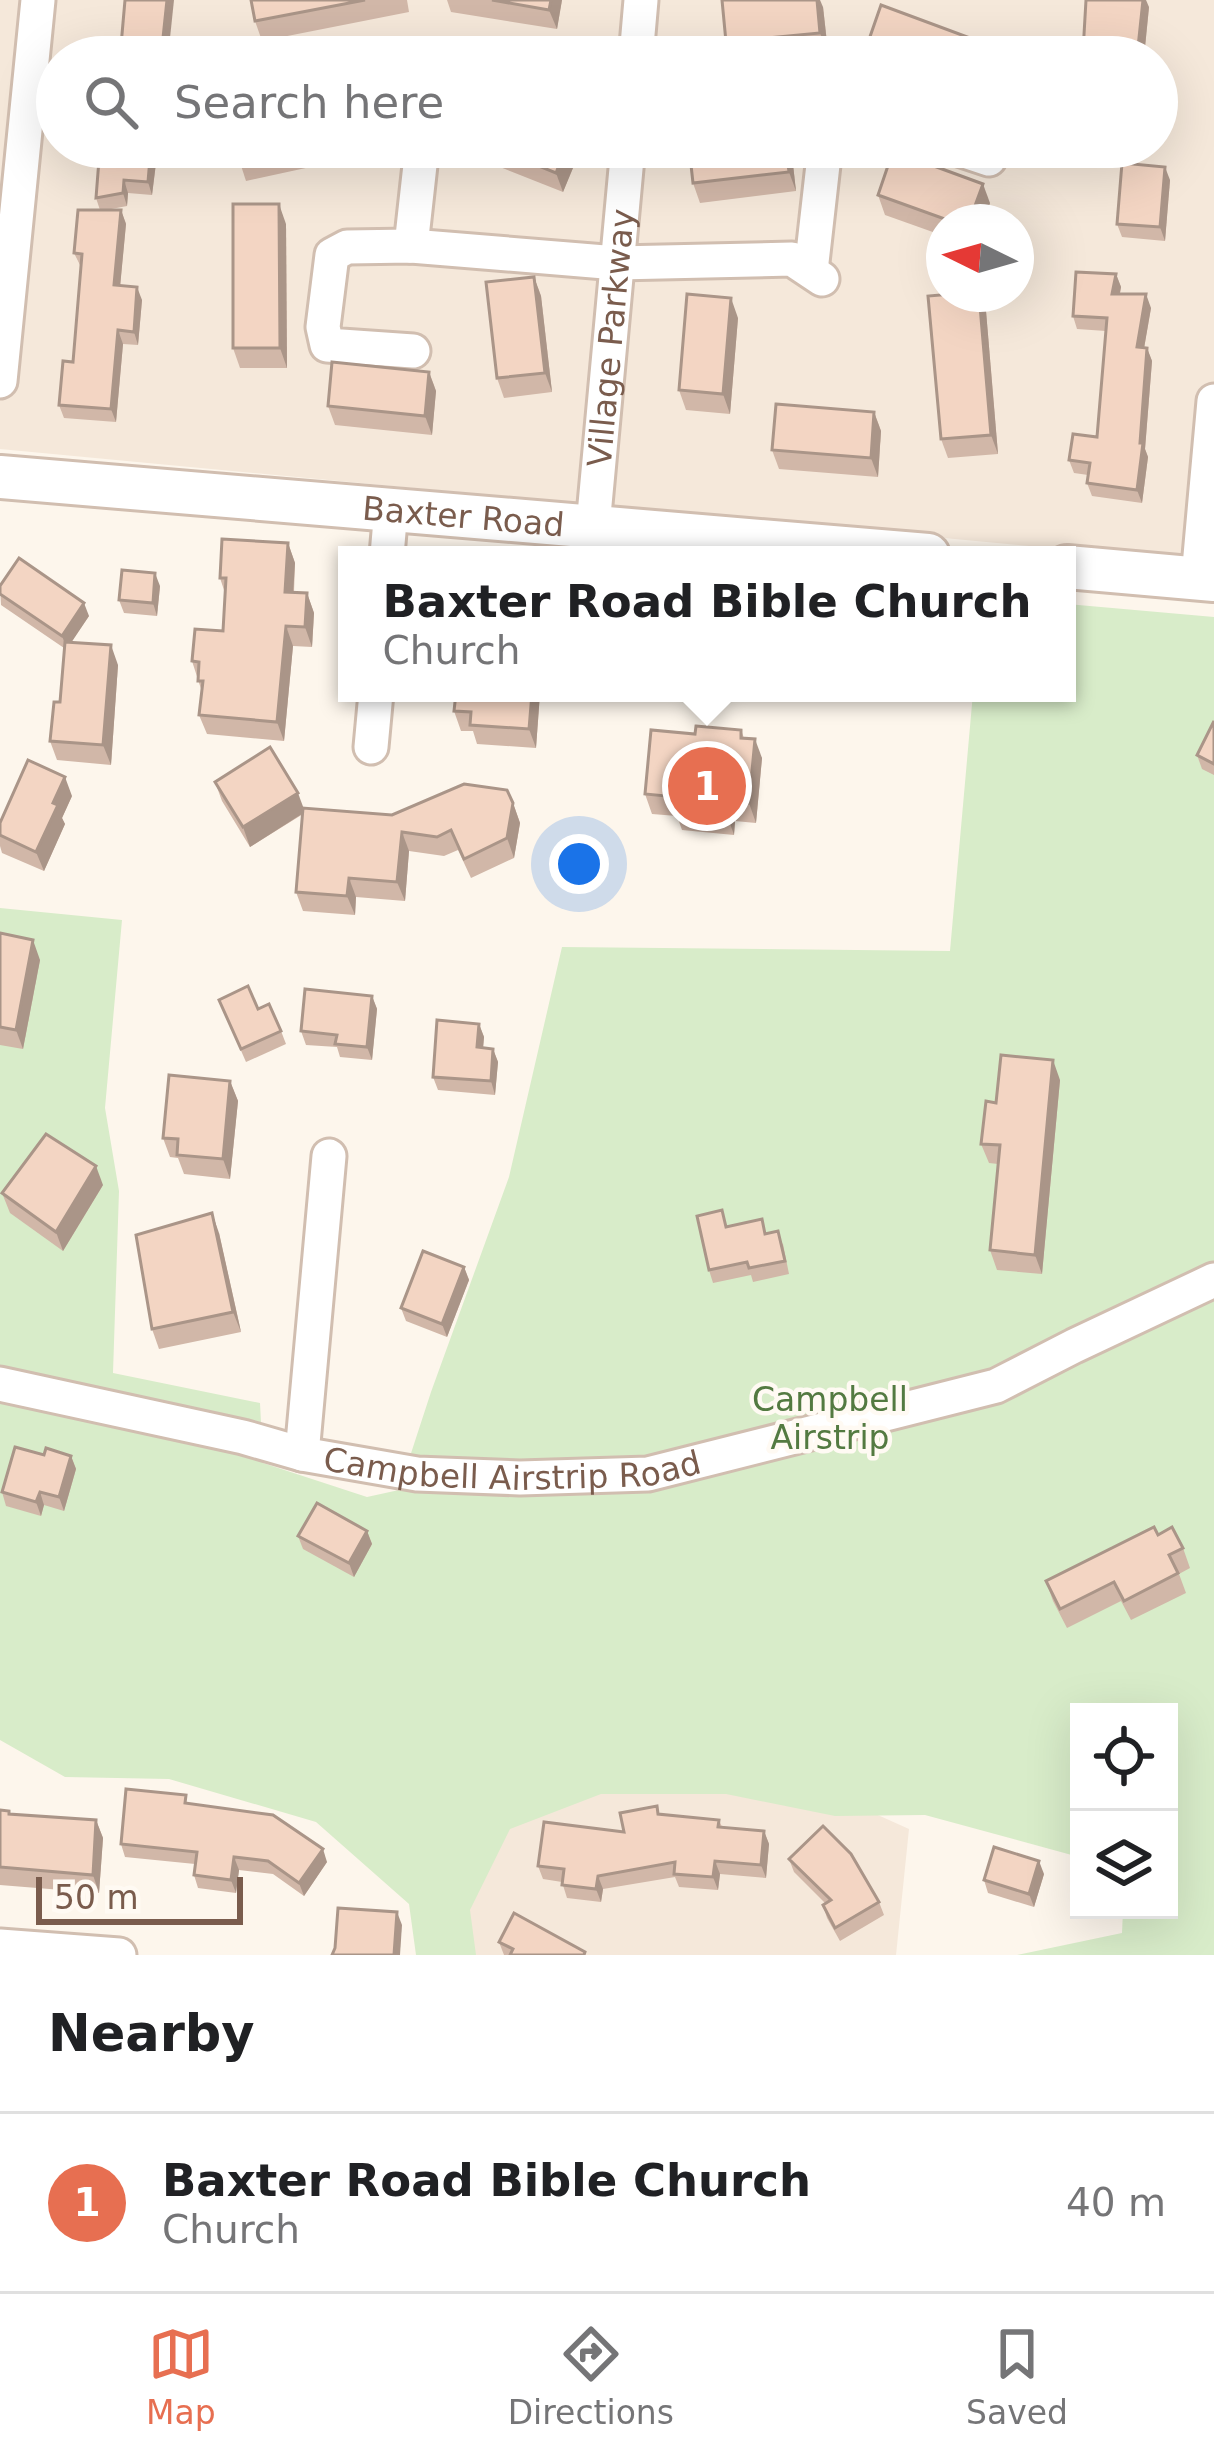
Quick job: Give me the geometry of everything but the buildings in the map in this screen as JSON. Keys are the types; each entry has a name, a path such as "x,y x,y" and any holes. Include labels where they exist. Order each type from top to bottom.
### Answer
{"street":[{"path":"0,381 38,0"},
{"path":"638,36 641,0"},
{"path":"411,246 420,168"},
{"name":"Village Parkway","path":"592,526 626,168"},
{"path":"413,350 327,346 323,326 332,255 347,247 411,246 617,263 792,259 816,275 824,168"},
{"path":"1076,568 1206,579 1214,401"},
{"name":"Baxter Road","path":"0,477 824,546"},
{"path":"388,546 391,509"},
{"path":"371,747 375,702"},
{"path":"302,1454 329,1156"},
{"name":"Campbell Airstrip Road","path":"0,1384 302,1454 417,1474 520,1478 647,1474 996,1386 1214,1280"},
{"path":"0,1946 119,1955"}],"shaded area":[{"path":"0,0 1214,0 1214,559 1029,546 0,449"},
{"path":"607,1755 800,1780 909,1829 896,1955 462,1955 489,1802"}],"green space":[{"name":"Campbell Airstrip","path":"1076,605 1214,617 1214,1955 1017,1955 1122,1933 1123,1919 1178,1919 1178,1703 1070,1703 1070,1855 925,1815 835,1816 726,1794 601,1794 510,1829 470,1910 476,1955 416,1955 409,1904 316,1822 169,1779 65,1777 0,1740 0,908 122,920 105,1108 119,1191 113,1373 260,1403 263,1463 367,1497 399,1490 509,1177 562,947 950,951 972,702 1076,702"}],"place":[{"name":"Baxter Road Bible Church","path":"707,786"}]}
